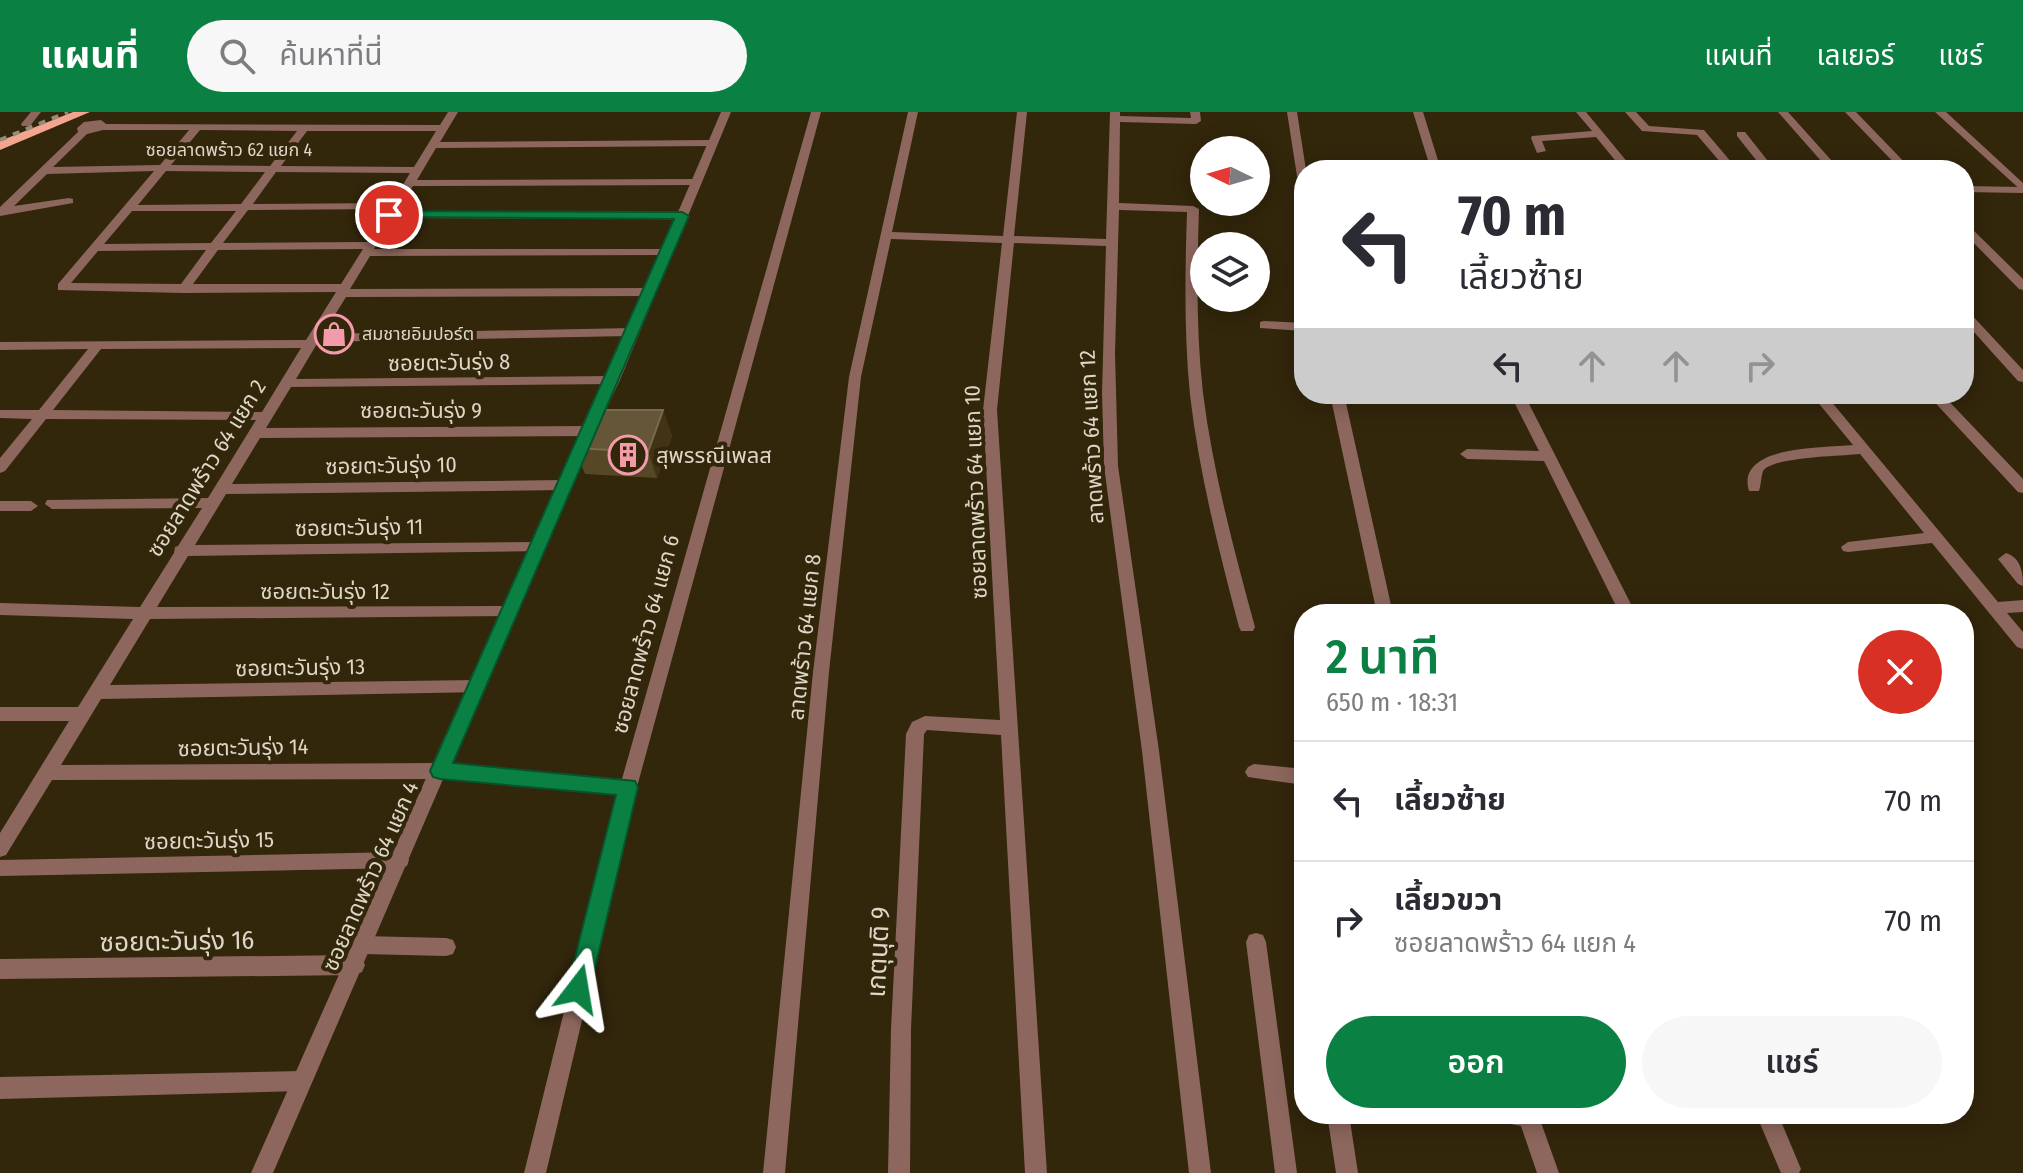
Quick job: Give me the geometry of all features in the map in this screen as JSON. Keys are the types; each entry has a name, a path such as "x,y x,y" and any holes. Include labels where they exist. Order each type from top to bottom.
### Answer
{"main road":[{"path":"0,135 56,112"},
{"path":"0,146 82,121"}],"street":[{"path":"26,124 36,112"},
{"name":"ซอยลาดพร้าว 64 แยก 2","path":"2,843 453,112"},
{"name":"ซอยลาดพร้าว 64 แยก 4","path":"262,1173 477,687 507,612 539,547 563,485 613,380 726,112"},
{"name":"ซอยลาดพร้าว 64 แยก 6","path":"535,1173 628,787 816,112"},
{"name":"ลาดพร้าว 64 แยก 8","path":"774,1173 821,672 855,377 913,112"},
{"name":"ซอยลาดพร้าว 64 แยก 10","path":"1022,112 990,410 1036,1173"},
{"path":"1292,112 1299,160"},
{"path":"1418,112 1433,160"},
{"path":"1581,112 1621,160"},
{"path":"1630,112 1646,129 1700,132 1724,160"},
{"path":"1783,112 1826,160"},
{"path":"1850,112 1897,160"},
{"path":"1940,112 2023,189"},
{"path":"1115,116 1195,117"},
{"name":"ลาดพร้าว 64 แยก 12","path":"1115,116 1113,243 1108,314 1109,435 1118,530 1152,757 1200,1173"},
{"path":"1,212 41,171 82,121 102,127 196,129 443,128"},
{"path":"196,129 62,287 648,292"},
{"path":"183,289 303,129"},
{"path":"1541,151 1536,138 1599,134"},
{"path":"1741,134 1762,160"},
{"path":"433,145 713,143"},
{"name":"ซอยลาดพร้าว 62 แยก 4","path":"41,171 275,168 413,176 697,182"},
{"path":"1974,189 2023,189"},
{"path":"1,212 69,201"},
{"path":"1114,206 1193,209 1191,281 1200,420 1218,515 1247,627"},
{"path":"128,208 682,216"},
{"path":"885,235 1113,243"},
{"path":"1974,237 2023,286"},
{"path":"94,248 668,252"},
{"path":"1264,325 1294,326"},
{"path":"1974,325 2023,378"},
{"path":"0,346 632,332"},
{"path":"0,468 97,346"},
{"name":"ซอยตะวันรุ่ง 8","path":"285,383 613,380"},
{"path":"1339,404 1383,604"},
{"path":"1522,404 1623,604"},
{"path":"1826,404 2023,643"},
{"path":"1943,404 2023,488"},
{"path":"0,414 265,416"},
{"name":"ซอยตะวันรุ่ง 9","path":"254,433 588,431"},
{"path":"1754,487 1756,471 1771,460 1864,449"},
{"path":"1467,454 1547,456"},
{"name":"ซอยตะวันรุ่ง 10","path":"219,489 563,485"},
{"path":"52,504 210,503"},
{"path":"0,506 31,506"},
{"path":"1848,547 1937,537"},
{"name":"ซอยตะวันรุ่ง 11","path":"180,551 539,547"},
{"path":"2006,559 2023,580"},
{"path":"1995,608 2023,606"},
{"name":"ซอยตะวันรุ่ง 12","path":"0,609 143,613 507,612"},
{"name":"ซอยตะวันรุ่ง 13","path":"95,692 477,687"},
{"path":"0,714 82,714"},
{"name":"เกตุนุติ 9","path":"899,1173 901,1029 915,734 918,727 925,723 1011,728"},
{"name":"ซอยตะวันรุ่ง 14","path":"46,773 440,771 628,787"},
{"path":"1254,772 1294,776"},
{"name":"ซอยตะวันรุ่ง 15","path":"9,867 400,860"},
{"path":"1256,942 1286,1173"},
{"path":"363,945 446,947"},
{"name":"ซอยตะวันรุ่ง 16","path":"0,969 355,965"},
{"path":"0,1088 302,1081"},
{"path":"1340,1124 1347,1173"},
{"path":"1525,1124 1548,1173"},
{"path":"1771,1124 1790,1169"}],"building":[{"path":"590,410 663,410 648,452 574,448"}],"railway":[{"path":"0,140 68,112"}],"place":[{"name":"สมชายอิมปอร์ต","path":"334,334"},
{"name":"สุพรรณีเพลส","path":"628,455"}],"route":[{"path":"389,215 682,216 440,771 628,787 578,989"}]}
